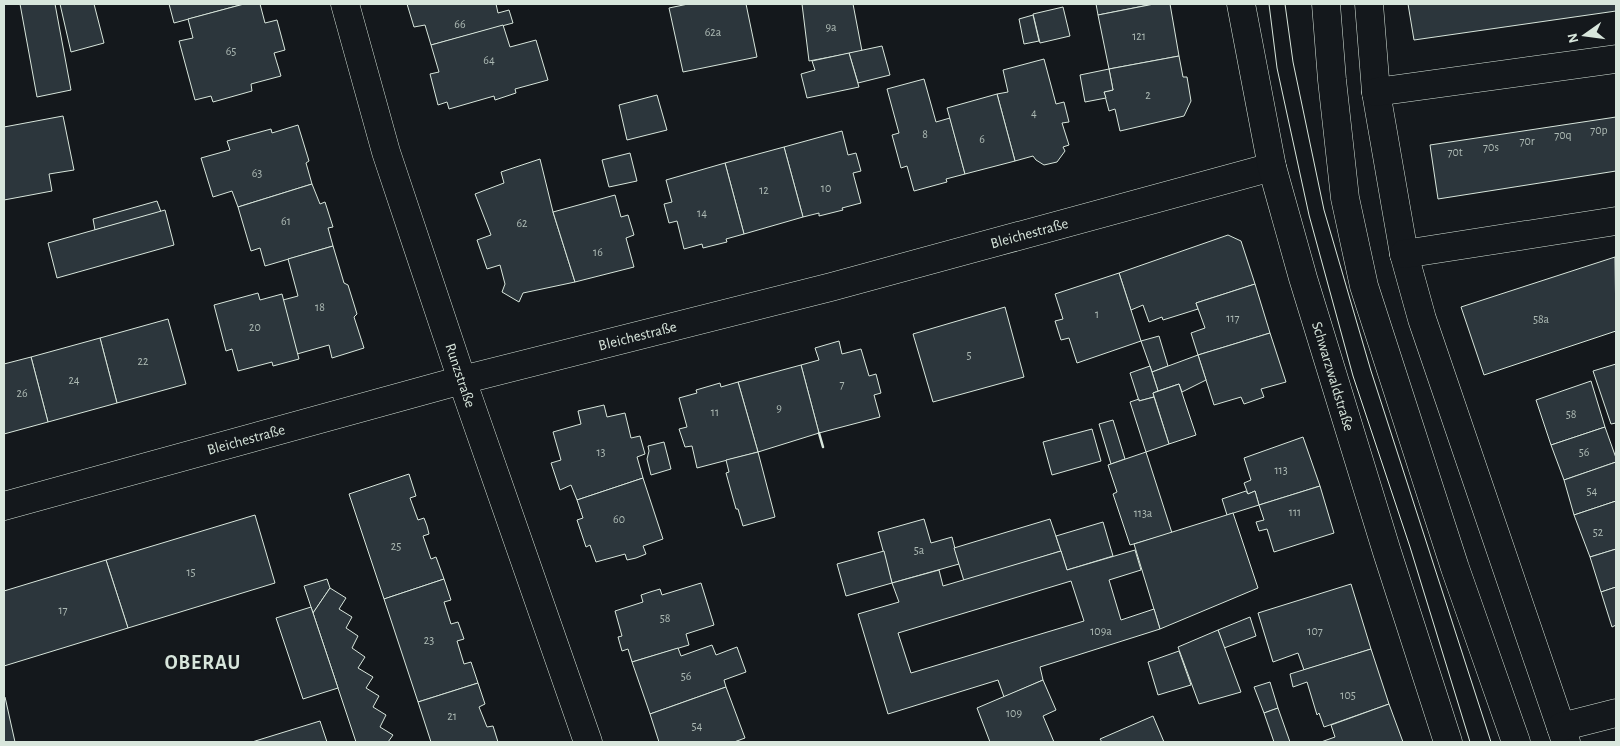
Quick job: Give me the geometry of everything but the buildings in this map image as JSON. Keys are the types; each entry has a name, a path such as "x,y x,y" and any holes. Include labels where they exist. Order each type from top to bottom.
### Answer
{"street":[{"name":"Runzstraße","path":"345,4 386,152 462,380 588,742"},
{"name":"Schwarzwaldstraße","path":"1241,4 1272,166 1303,278 1448,742"},
{"path":"1326,4 1345,198 1364,286 1454,568 1516,742"},
{"path":"1369,4 1376,92 1404,254 1422,319 1563,735 1616,713"},
{"path":"1376,92 1616,59"},
{"name":"Bleichestraße","path":"4,506 462,380 831,288 1272,166"},
{"path":"1404,254 1616,221"}],"tram line":[{"path":"1269,4 1277,68 1309,215 1353,376 1410,547 1470,742"},
{"path":"1285,4 1293,62 1324,210 1371,371 1491,742"}],"wall":[{"path":"819,433 823,447"}],"district":[{"name":"OBERAU","path":"203,662"}]}
